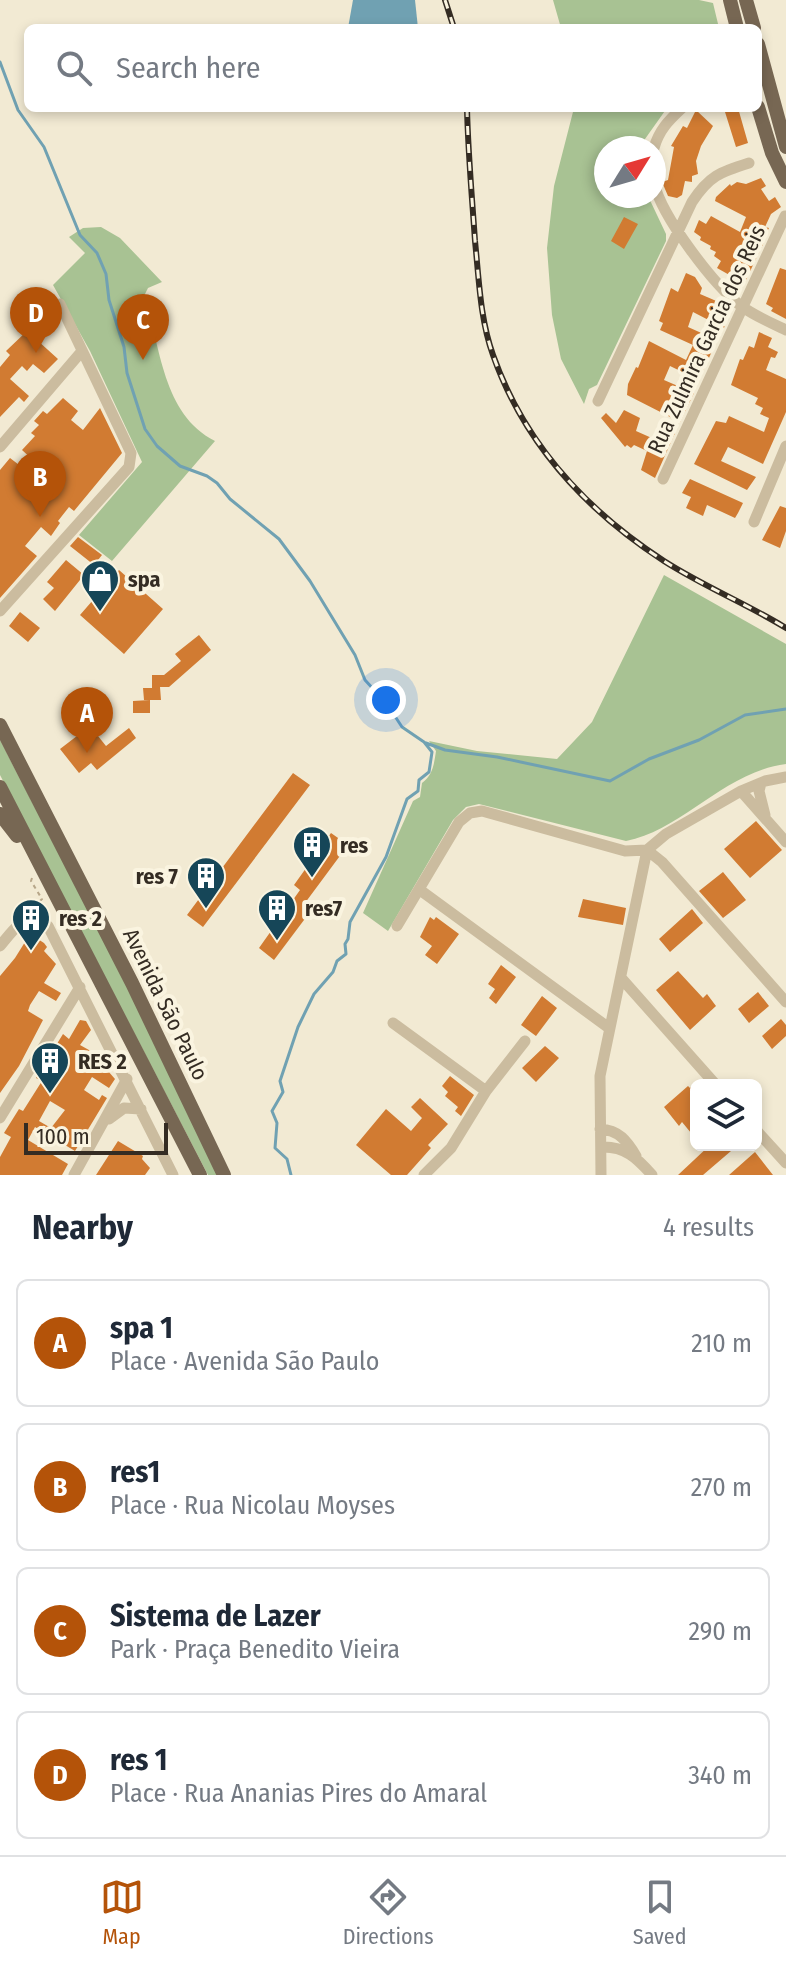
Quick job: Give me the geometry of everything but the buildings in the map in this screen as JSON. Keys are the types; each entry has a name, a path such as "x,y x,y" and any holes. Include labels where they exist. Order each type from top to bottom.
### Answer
{"main road":[{"path":"730,0 736,24"},
{"path":"746,0 753,24"},
{"path":"762,59 786,147"},
{"path":"760,112 772,153 786,182"},
{"name":"Avenida São Paulo","path":"0,725 145,1008 224,1175"},
{"path":"0,787 38,875"},
{"path":"0,814 38,875 198,1175"}],"street":[{"path":"658,136 678,112"},
{"path":"598,401 692,202 705,182 722,171 749,163"},
{"path":"664,208 679,233 726,293 743,307 786,330"},
{"name":"Rua Zulmira Garcia dos Reis","path":"663,479 785,216"},
{"path":"0,611 132,461 131,453 60,304"},
{"path":"0,447 82,351"},
{"path":"754,522 786,446"},
{"path":"601,1175 600,1076 647,850 666,834 741,791 786,777"},
{"path":"761,783 761,806 769,822"},
{"path":"741,791 786,842"},
{"path":"397,926 459,822 470,813 482,811 625,851 647,850 786,1002"},
{"path":"643,863 674,876"},
{"path":"420,890 609,1028"},
{"path":"0,946 26,919 35,917 48,926 173,1175"},
{"path":"622,979 711,1079"},
{"path":"0,1118 80,987"},
{"path":"613,1014 628,1002 635,1001 647,1008"},
{"path":"61,1018 82,1006 94,1014"},
{"path":"393,1023 486,1091"},
{"path":"424,1175 451,1148 486,1091 525,1041"},
{"path":"74,1175 127,1079"},
{"path":"102,1125 124,1108 141,1109"},
{"path":"600,1129 615,1131 623,1137 652,1175"},
{"path":"762,1137 786,1163"},
{"path":"601,1147 617,1147 639,1160"}],"path":[{"path":"38,875 31,881 42,899"}],"green space":[{"path":"553,0 699,0 713,3 718,24 560,24"},
{"path":"573,112 664,112 647,136 594,136 594,208 654,208 666,234 666,241 597,385 589,389 584,404 561,359 552,315 547,248 554,186"},
{"path":"101,227 120,238 162,282 148,288 144,296 166,377 184,414 197,429 215,441 112,561 79,535 142,462 90,351 53,285 85,253 69,237 83,228"},
{"path":"664,575 786,644 786,764 743,778 666,825 626,841 479,804 466,807 453,820 388,931 363,913 413,801 420,797 422,783 432,769 436,751 429,741 477,751 557,759 592,722"},
{"path":"0,740 123,978 218,1175 208,1175 0,775"}],"water":[{"path":"353,0 415,0 418,24 349,24"}],"waterway":[{"path":"0,62 18,110 44,147 80,235 97,253 106,274 109,300 124,347 127,373 145,429 157,446 180,466 217,483 230,499 279,539 310,581 355,655 365,680 387,704 402,727 424,742 432,752 429,772 419,780 418,791 407,799 386,857 350,922 346,954 337,961 333,972 314,994 298,1027 280,1081 283,1092 272,1111 277,1123 275,1148 287,1159 291,1175"},
{"path":"426,743 445,750 497,757 610,781 649,759 699,740 745,715 786,709"}],"railway":[{"path":"445,0 453,24"},
{"path":"467,112 483,313 493,355 522,417 561,472 609,520 664,561 786,628"}],"place":[{"name":"res 1","path":"36,353"},
{"name":"Sistema de Lazer","path":"143,360"},
{"name":"res1","path":"40,517"},
{"name":"spa","path":"100,613"},
{"name":"spa 1","path":"87,753"},
{"name":"res","path":"312,879"},
{"name":"res 7","path":"206,910"},
{"name":"res7","path":"277,942"},
{"name":"res 2","path":"31,952"},
{"name":"RES 2","path":"50,1095"}]}
